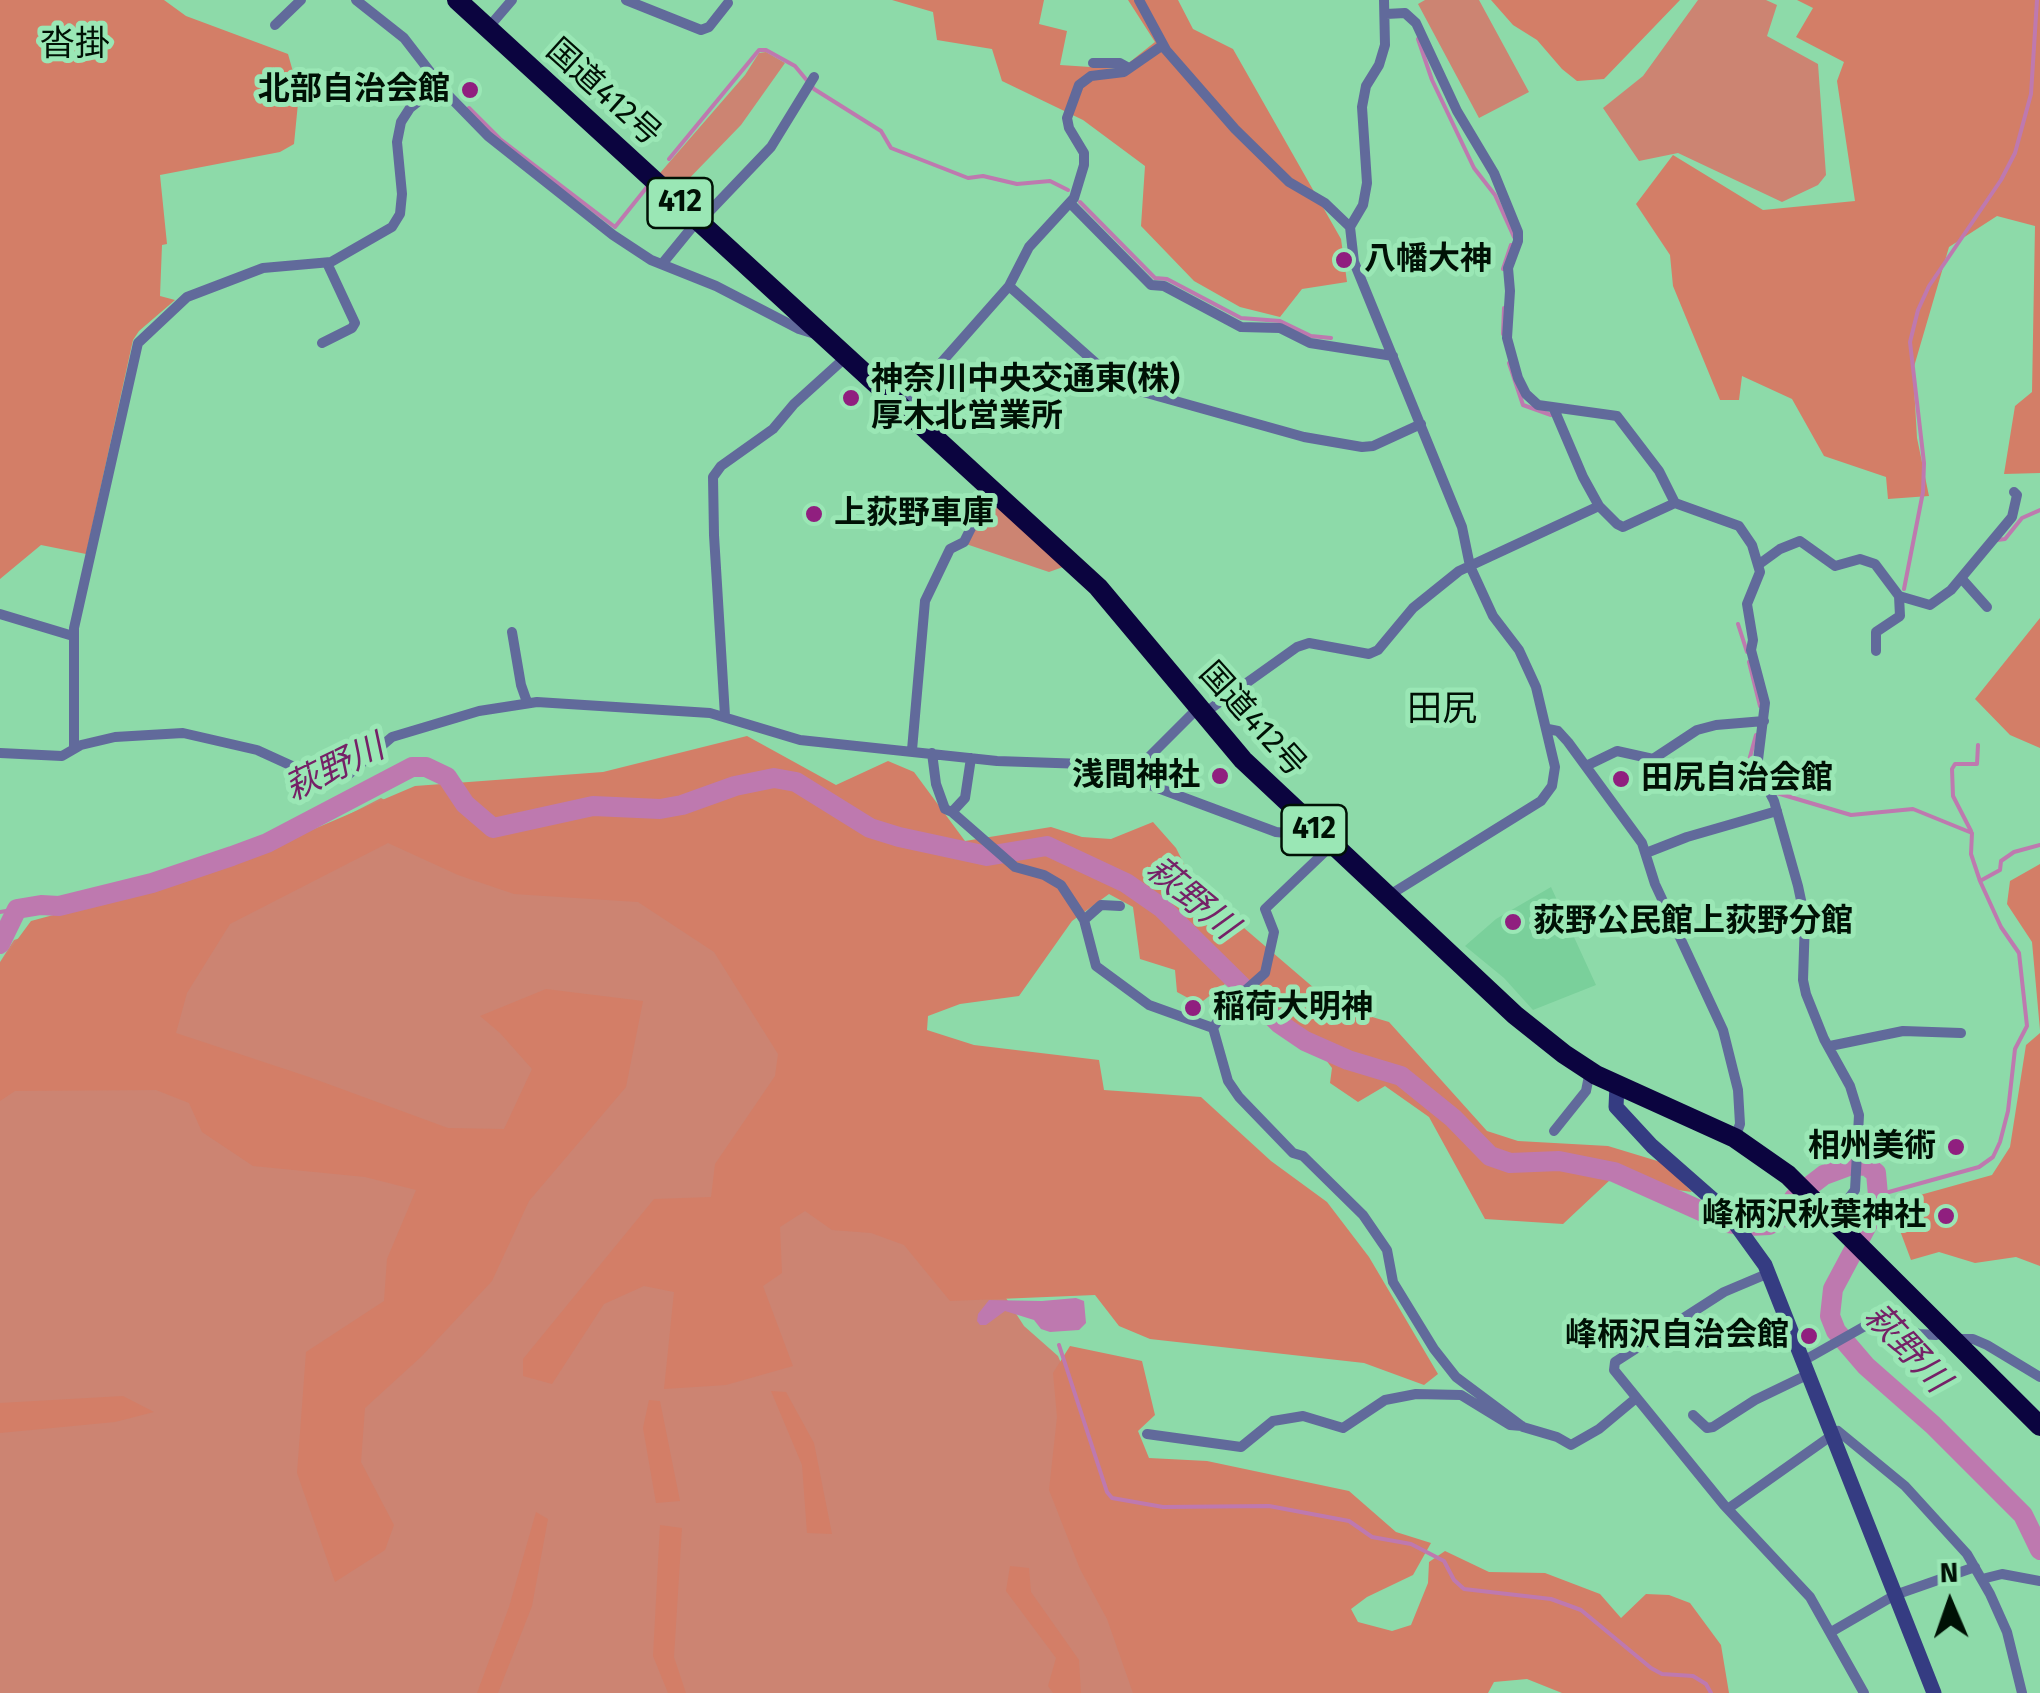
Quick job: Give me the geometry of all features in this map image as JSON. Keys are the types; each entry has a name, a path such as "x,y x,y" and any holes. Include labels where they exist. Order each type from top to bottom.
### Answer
{"highway":[{"name":"国道412号","path":"456,0 1117,607 1243,760 1306,823 1515,1014 1590,1071 1735,1138 1788,1175 2040,1426"}],"street":[{"path":"275,25 301,0"},
{"path":"356,0 404,38 475,124 614,235 662,264 740,297 799,329 826,337"},
{"path":"488,28 512,0"},
{"path":"626,0 701,30 710,27 728,3"},
{"path":"1139,0 1163,44 1259,154 1288,182 1325,202 1350,228"},
{"path":"1384,0 1385,44 1366,86 1362,107 1365,198 1350,228 1354,262 1462,527 1470,566 1493,616 1527,665 1556,767 1546,797 1388,896"},
{"path":"1387,14 1404,8 1416,23 1446,91 1494,173 1518,232 1508,268 1507,338 1526,394 1556,413 1618,416 1659,471 1670,505"},
{"path":"902,407 1008,286 1029,247 1074,198 1084,160 1081,146 1069,128 1068,107 1082,81 1130,68 1163,44"},
{"path":"1093,63 1120,63 1130,68"},
{"path":"662,264 698,220 770,147 812,81"},
{"path":"74,747 74,636 138,343 180,302 200,292 273,266 327,263 394,224 402,194 398,131 410,108 440,84"},
{"path":"1070,203 1152,286 1164,286 1240,327 1280,328 1310,343 1393,356"},
{"path":"322,343 355,323 327,263"},
{"path":"1008,286 1129,388 1304,437 1362,447 1373,446 1421,424"},
{"path":"725,716 714,477 720,466 774,429 794,404 846,356"},
{"path":"1556,413 1599,506 1623,527 1670,505 1738,526 1752,545 1760,572 1747,604 1751,650 1765,702 1757,768 1777,811 1804,919 1803,980 1824,1039 1859,1115 1856,1181 1838,1225"},
{"path":"912,750 925,601 950,549 964,542 980,508 996,492"},
{"path":"1899,596 1930,605 1962,578 2012,517 2017,494"},
{"path":"1129,777 1201,711 1297,648 1308,643 1370,654 1378,650 1413,608 1459,571 1599,506"},
{"path":"1758,565 1800,541 1835,566 1860,560 1874,564 1899,596 1900,616 1876,632 1876,652"},
{"path":"1962,578 1986,606"},
{"path":"0,614 74,636"},
{"path":"512,632 527,702"},
{"path":"0,754 62,756 74,747 116,736 183,733 257,750 314,776 332,779 349,774 392,736 527,702 725,716 783,737 971,758 1085,764 1276,832 1287,833 1306,823"},
{"path":"1586,766 1617,751 1653,759 1697,730 1760,721"},
{"path":"1548,729 1558,731 1586,766 1636,832 1646,852 1667,914 1723,1030 1738,1090 1740,1124 1735,1138"},
{"path":"932,753 940,801 945,809 1015,867 1044,875 1061,885 1084,920 1096,966 1149,1005 1213,1028"},
{"path":"952,812 965,798 971,758"},
{"path":"1646,852 1687,836 1777,811"},
{"path":"1213,1028 1265,972 1274,932 1265,909 1331,846"},
{"path":"1084,920 1100,905 1120,906"},
{"path":"1213,1028 1228,1081 1238,1097 1292,1153 1303,1156 1364,1215 1387,1250 1393,1282 1446,1366 1523,1426"},
{"path":"1830,1046 1903,1031 1961,1033"},
{"path":"1554,1131 1567,1121 1586,1091 1590,1071"},
{"path":"1616,1085 1616,1107 1652,1146 1726,1211 1769,1272 1934,1693"},
{"path":"1769,1272 1724,1292 1615,1362 1614,1370 1728,1508 1810,1597 1864,1693"},
{"path":"1693,1415 1707,1428 1712,1427 1806,1367 1832,1344 1881,1317 1919,1334 1973,1339 2040,1377"},
{"path":"1147,1434 1241,1448 1273,1422 1303,1416 1343,1428 1385,1400 1416,1394 1461,1395 1510,1425 1576,1444 1635,1399"},
{"path":"1728,1508 1838,1431 1905,1486 1975,1567 2007,1632 2022,1693"},
{"path":"1831,1632 1895,1595 1975,1567"},
{"path":"1982,1580 2002,1574 2040,1580"}],"shaded area":[{"path":"0,0 164,0 186,16 288,54 299,93 294,144 280,152 160,175 167,244 162,245 160,296 175,300 133,340 86,554 41,545 0,579"},
{"path":"892,0 1044,0 1039,24 1067,31 1060,65 1121,69 1155,42 1128,0 1178,0 1193,29 1233,49 1341,239 1347,282 1302,289 1280,317 1240,307 1194,281 1141,226 1145,166 1083,120 1002,81 992,49 937,40 933,12"},
{"path":"1425,0 1479,0 1529,92 1479,118 1418,4"},
{"path":"1491,0 1680,0 1604,79 1577,81 1537,40 1513,25"},
{"path":"1698,0 1766,0 1777,5 1767,36 1818,64 1826,175 1818,185 1782,202 1678,153 1639,161 1603,108 1643,76"},
{"path":"1797,0 2040,0 2040,473 2004,474 2015,406 2032,392 2035,226 1997,216 1949,247 1913,370 1917,438 1929,496 1888,499 1886,477 1824,456 1792,399 1742,376 1739,400 1720,400 1673,286 1670,255 1636,204 1673,155 1763,210 1855,201 1837,81 1844,62 1796,37 1813,8"},
{"path":"766,52 785,63 741,125 678,190 660,173 745,75 759,53"},
{"path":"993,503 1063,567 1049,572 966,544 983,509"},
{"path":"2040,618 2040,748 2010,735 1975,699"},
{"path":"747,736 836,785 888,761 914,772 965,841 1051,827 1082,837 1111,839 1153,822 1176,848 1195,886 1335,1006 1389,1022 1487,1131 1518,1141 1608,1146 1664,1163 1692,1192 1648,1180 1610,1180 1563,1224 1485,1219 1429,1117 1385,1086 1358,1102 1330,1083 1332,1068 1301,1027 1225,984 1199,1004 1177,992 1175,970 1140,959 1133,907 1109,894 1072,921 1019,996 960,1004 928,1016 927,1030 974,1045 1099,1060 1104,1090 1201,1097 1271,1161 1327,1202 1369,1257 1438,1374 1424,1385 1364,1363 1150,1339 1119,1326 1095,1295 950,1301 904,1245 871,1233 832,1230 805,1211 780,1227 782,1273 763,1286 793,1366 726,1385 664,1389 674,1292 644,1286 604,1304 552,1384 523,1376 523,1359 654,1199 711,1197 715,1164 775,1076 778,1054 714,952 638,902 514,894 458,875 388,843 230,924 187,993 176,1033 448,1128 504,1129 532,1069 480,1016 546,989 643,1001 626,1087 529,1201 492,1281 422,1356 365,1408 361,1462 394,1525 385,1550 335,1582 297,1473 306,1352 384,1301 387,1259 416,1190 365,1177 253,1166 202,1132 189,1103 156,1090 15,1091 0,1101 0,963 31,921 213,872 415,786 603,772"},
{"path":"381,798 455,838 757,816 869,1085 1024,1326 1058,1356 1109,1475 1421,1693 0,1693 0,962 14,940 174,889 227,877"},
{"path":"2040,864 2040,1030 2032,942 2007,904 2010,881"},
{"path":"1551,887 1596,985 1533,1010 1504,978 1465,946 1496,919"},
{"path":"2040,1033 2040,1266 2016,1257 1975,1263 1939,1252 1911,1260 1899,1228 1913,1197 1992,1175 2010,1147 2026,1045"},
{"path":"989,1300 1084,1301 1086,1323 1079,1330 1050,1332 1034,1320 1005,1311 986,1325 977,1321"},
{"path":"1070,1346 1142,1361 1155,1415 1138,1431 1149,1458 1207,1461 1349,1491 1396,1532 1431,1543 1413,1575 1351,1609 1358,1622 1392,1631 1411,1625 1428,1583 1429,1562 1445,1551 1489,1572 1545,1573 1600,1594 1621,1618 1646,1594 1669,1595 1690,1603 1721,1645 1729,1693 1562,1693 1527,1679 1494,1682 1488,1693 1133,1693 1107,1619 1080,1569 1049,1490 1057,1417 1053,1373"},
{"path":"771,1391 786,1392 814,1443 832,1534 807,1533 802,1465"},
{"path":"123,1396 154,1412 115,1422 0,1433 0,1403"},
{"path":"649,1400 660,1401 680,1501 656,1503 643,1428"},
{"path":"536,1512 548,1519 532,1606 498,1693 477,1693 509,1607"},
{"path":"660,1525 682,1528 674,1657 686,1693 668,1693 653,1656"},
{"path":"1010,1566 1029,1568 1031,1592 1079,1660 1081,1693 1053,1693 1048,1686 1056,1658 1006,1591"}],"waterway":[{"path":"1904,589 1923,492 1924,463 1910,342 1929,286 2015,153 2031,94 2037,0"},
{"path":"1418,39 1432,80 1474,168 1495,195 1514,237"},
{"path":"669,159 759,50 766,50 795,66 814,89 881,131 891,148 968,178 983,176 1017,184 1050,181 1068,190"},
{"path":"469,108 500,139 615,227 647,187"},
{"path":"1080,202 1155,278 1167,279 1241,318 1280,321 1311,336 1331,338"},
{"path":"1503,269 1511,245"},
{"path":"1503,334 1504,308"},
{"path":"1509,363 1523,405 1551,415"},
{"path":"1997,540 2005,539 2022,518 2040,510"},
{"path":"1738,624 1747,652"},
{"path":"1749,662 1760,706"},
{"path":"1756,735 1747,768 1750,778 1762,788"},
{"path":"1971,831 1953,796 1952,769 1955,764 1977,764 1978,745"},
{"name":"萩野川","path":"0,944 17,909 59,906 152,883 232,856 267,843 412,767 426,767 447,777 465,804 493,828 593,806 660,809 774,778 796,782 870,828 899,837 987,856 1047,846 1126,883 1162,908 1280,1024 1305,1041 1348,1060 1401,1076 1453,1118 1490,1156 1510,1163 1559,1161 1614,1172 1728,1223 1749,1226 1769,1225 1779,1219 1794,1198 1824,1175 1851,1165 1867,1166 1876,1173 1878,1195 1872,1216 1833,1289 1830,1316 1836,1331 1866,1366 1933,1425 2023,1515 2040,1550"},
{"path":"1770,791 1851,815 1913,809 1972,833 1971,854 1980,881 2001,927 2019,953 2027,1026 2015,1049 2008,1111 1993,1157 1979,1167 1878,1195"},
{"path":"1980,881 2000,870 2001,861 2014,852 2040,845"},
{"path":"0,912 17,909"},
{"path":"1059,1345 1112,1498 1163,1507 1269,1506 1349,1521 1372,1537 1411,1544 1444,1561 1464,1589 1551,1599 1581,1610 1651,1668 1662,1674 1693,1676 1706,1684 1711,1693"}],"place":[{"name":"北部自治会館","path":"470,90"},
{"name":"八幡大神","path":"1344,260"},
{"name":"神奈川中央交通東(株) 厚木北営業所","path":"851,398"},
{"name":"上荻野車庫","path":"814,514"},
{"name":"浅間神社","path":"1220,776"},
{"name":"田尻自治会館","path":"1621,779"},
{"name":"荻野公民館上荻野分館","path":"1513,922"},
{"name":"稲荷大明神","path":"1193,1008"},
{"name":"相州美術","path":"1956,1147"},
{"name":"峰柄沢秋葉神社","path":"1946,1216"},
{"name":"峰柄沢自治会館","path":"1809,1336"}],"district":[{"name":"沓掛","path":"75,45"},
{"name":"田尻","path":"1442,710"}]}
